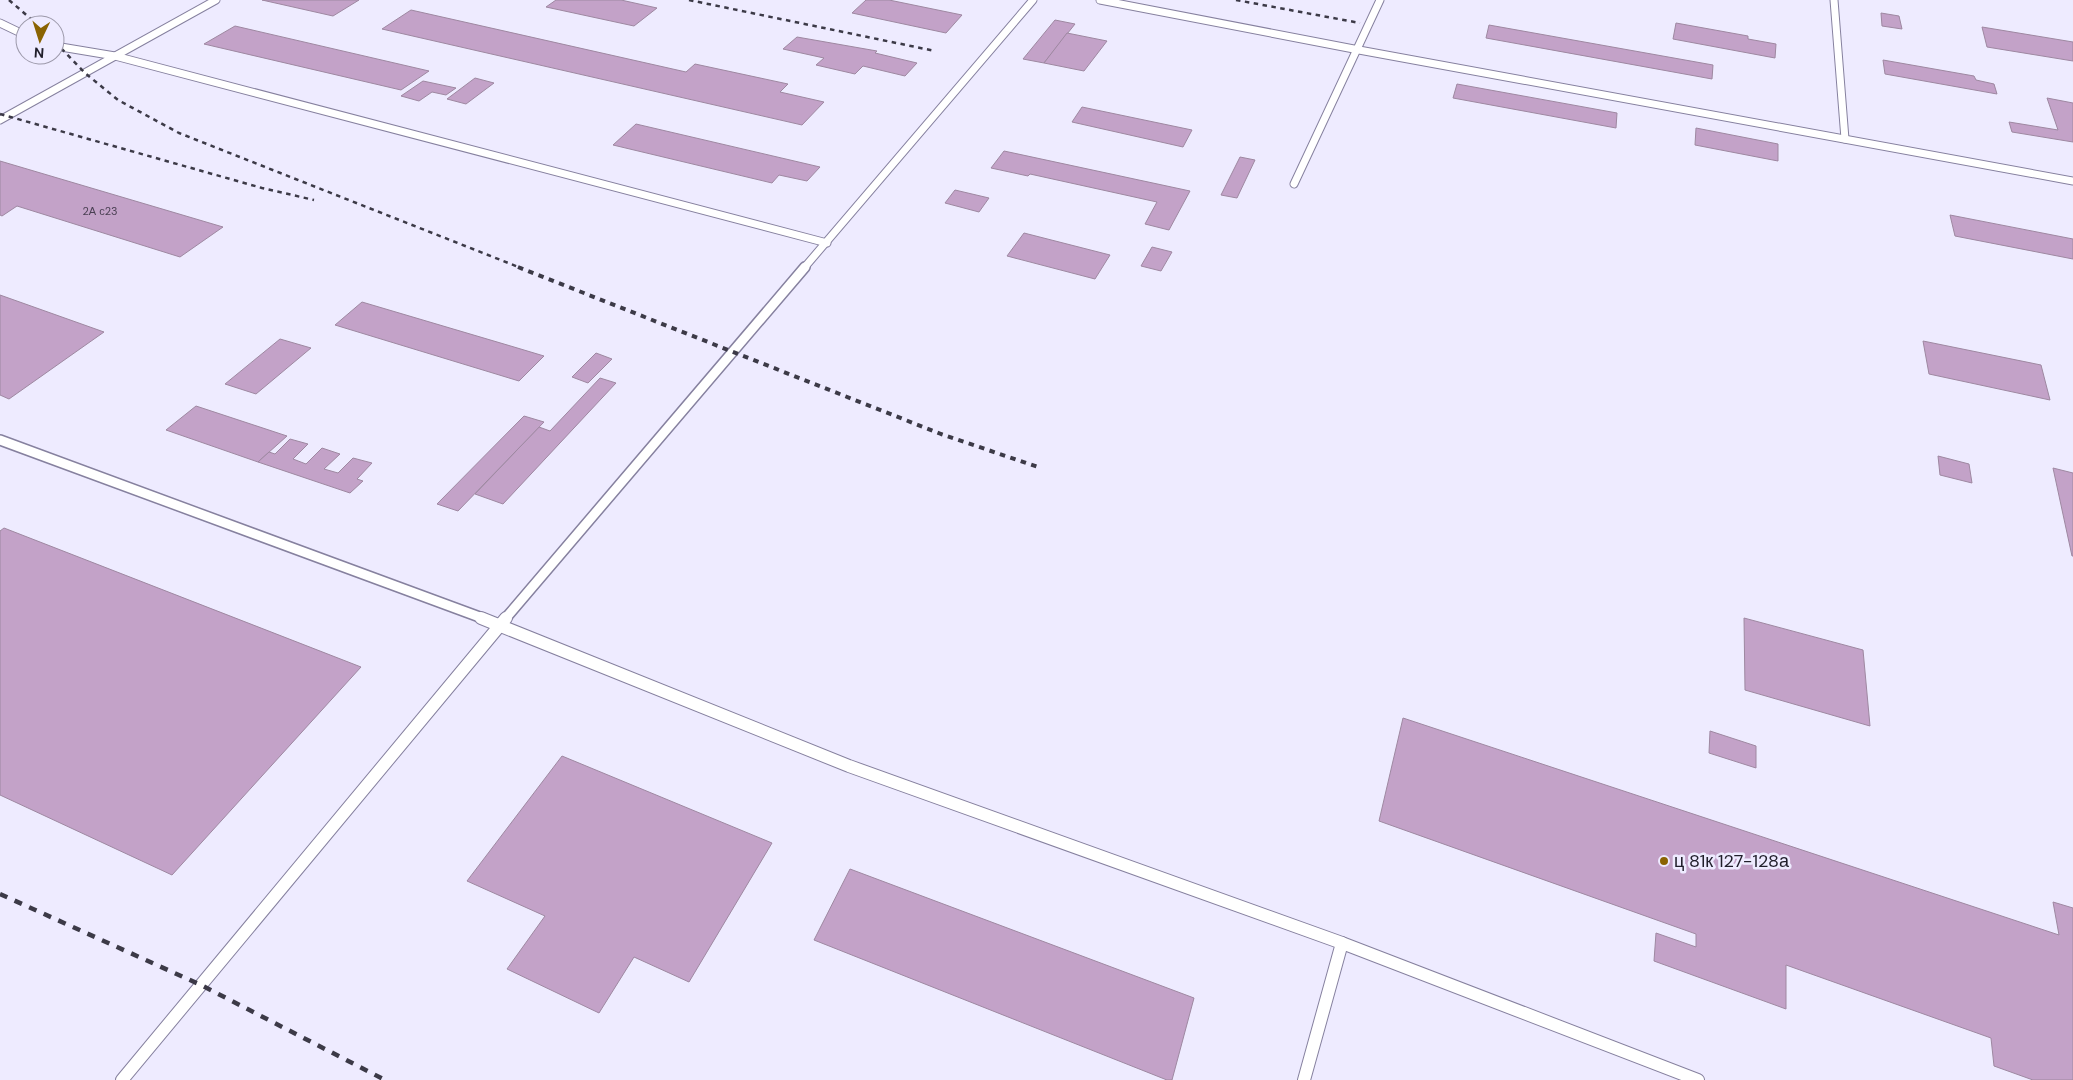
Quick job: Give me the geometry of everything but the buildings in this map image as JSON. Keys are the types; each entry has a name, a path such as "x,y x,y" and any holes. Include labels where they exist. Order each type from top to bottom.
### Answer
{"lane":[{"path":"0,120 216,0"},
{"path":"122,1080 500,625 1033,0"},
{"path":"1100,0 1359,50 2073,181"},
{"path":"1294,184 1359,50 1380,0"},
{"path":"1834,0 1845,139"},
{"path":"0,23 15,30"},
{"path":"65,48 115,56 827,243"},
{"path":"0,440 500,625 849,766 1342,943 1698,1080"},
{"path":"1304,1080 1342,943"}],"railway":[{"path":"9,0 26,15"},
{"path":"689,0 935,51"},
{"path":"1236,0 1360,23"},
{"path":"65,52 85,73 118,100 179,133 521,268"},
{"path":"0,114 262,188 314,200"},
{"path":"518,267 941,434 1038,467"},
{"path":"0,894 201,985 385,1080"}],"place":[{"name":"ц 81к 127-128а","path":"1664,861"}]}
